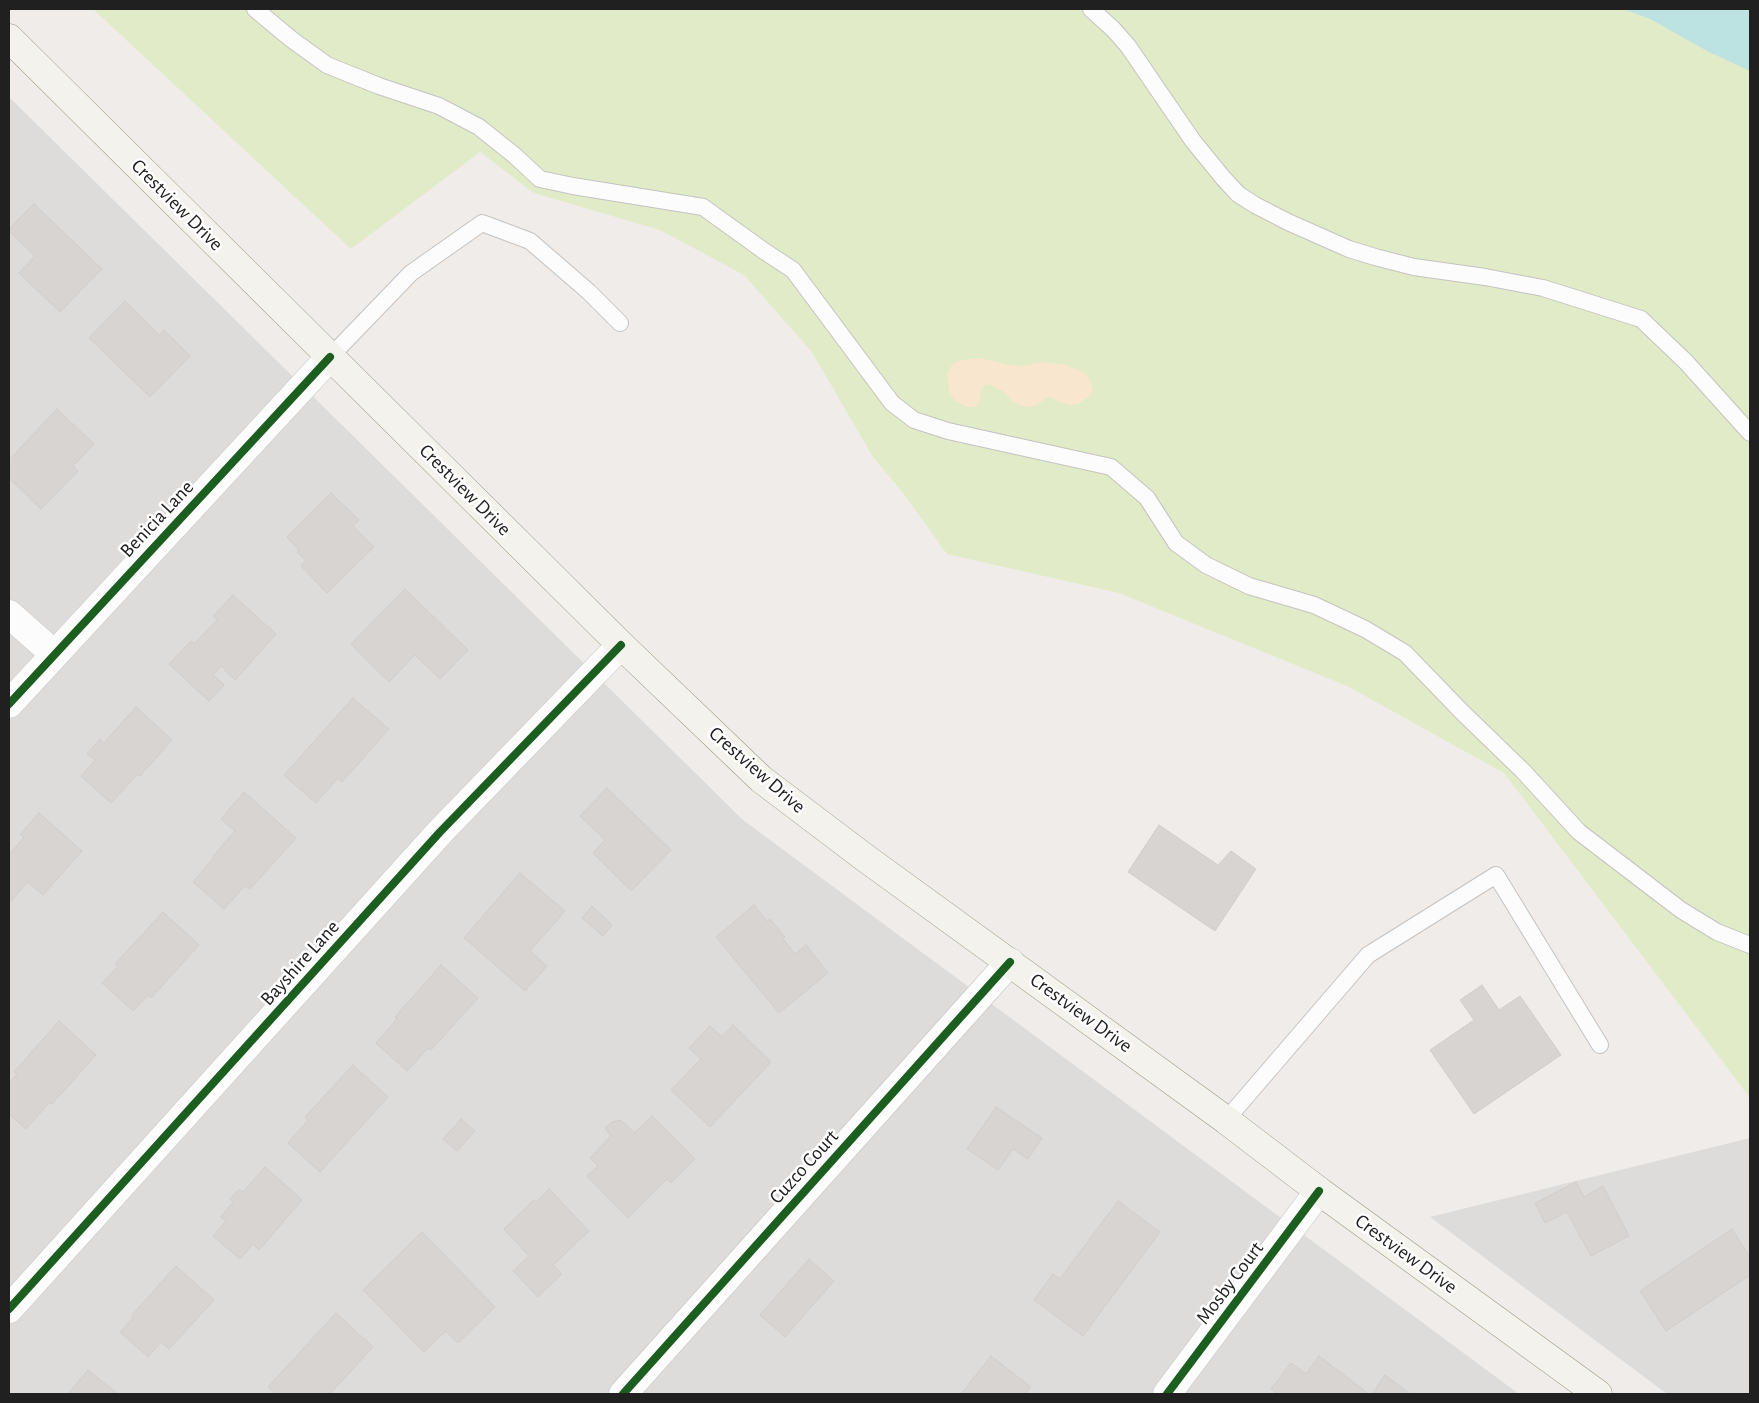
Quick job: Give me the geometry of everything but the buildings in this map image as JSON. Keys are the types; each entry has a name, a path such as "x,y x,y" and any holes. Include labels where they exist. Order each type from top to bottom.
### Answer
{"main road":[{"name":"Crestview Drive","path":"9,38 621,645 761,779 864,857 1598,1394"}],"street":[{"name":"Benicia Lane","path":"9,704 330,357"},
{"path":"9,614 54,654"},
{"name":"Bayshire Lane","path":"9,1310 440,832 621,645"},
{"name":"Cuzco Court","path":"623,1394 1010,962"},
{"name":"Mosby Court","path":"1167,1394 1319,1191"}],"lane":[{"path":"254,9 327,65 379,86 439,106 479,127 540,179 703,207 764,252 793,270 892,403 914,420 948,431 1111,467 1147,498 1176,543 1206,565 1250,586 1314,605 1365,629 1405,653 1523,771 1579,832 1681,910 1716,932 1750,945"},
{"path":"1091,9 1128,46 1193,141 1224,179 1238,194 1255,205 1350,250 1375,258 1543,288 1641,320 1686,362 1750,432"},
{"path":"330,357 411,273 482,223 530,241 589,292 620,323"},
{"path":"1226,1120 1368,955 1496,875 1600,1045"}],"shaded area":[{"path":"9,97 743,820 1519,1394 9,1394"},
{"path":"1750,1138 1750,1394 1667,1394 1430,1217"}],"green space":[{"path":"93,9 1750,9 1750,1098 1504,773 1347,686 1119,593 947,554 904,494 873,457 812,352 744,275 660,230 534,193 480,152 351,249"}],"sand":[{"path":"980,358 1009,365 1022,366 1043,362 1067,365 1084,373 1090,379 1093,390 1090,396 1078,404 1070,405 1049,397 1045,398 1038,405 1028,407 1014,403 1001,390 989,384 981,389 979,404 976,407 967,407 957,402 949,393 947,374 951,366 958,361"}],"water":[{"path":"1623,9 1750,9 1750,71 1709,52 1650,19"}],"cycle path":[{"path":"9,704 330,357"},
{"path":"9,1309 440,832 621,645"},
{"path":"623,1394 1010,962"},
{"path":"1167,1394 1319,1191"}]}
